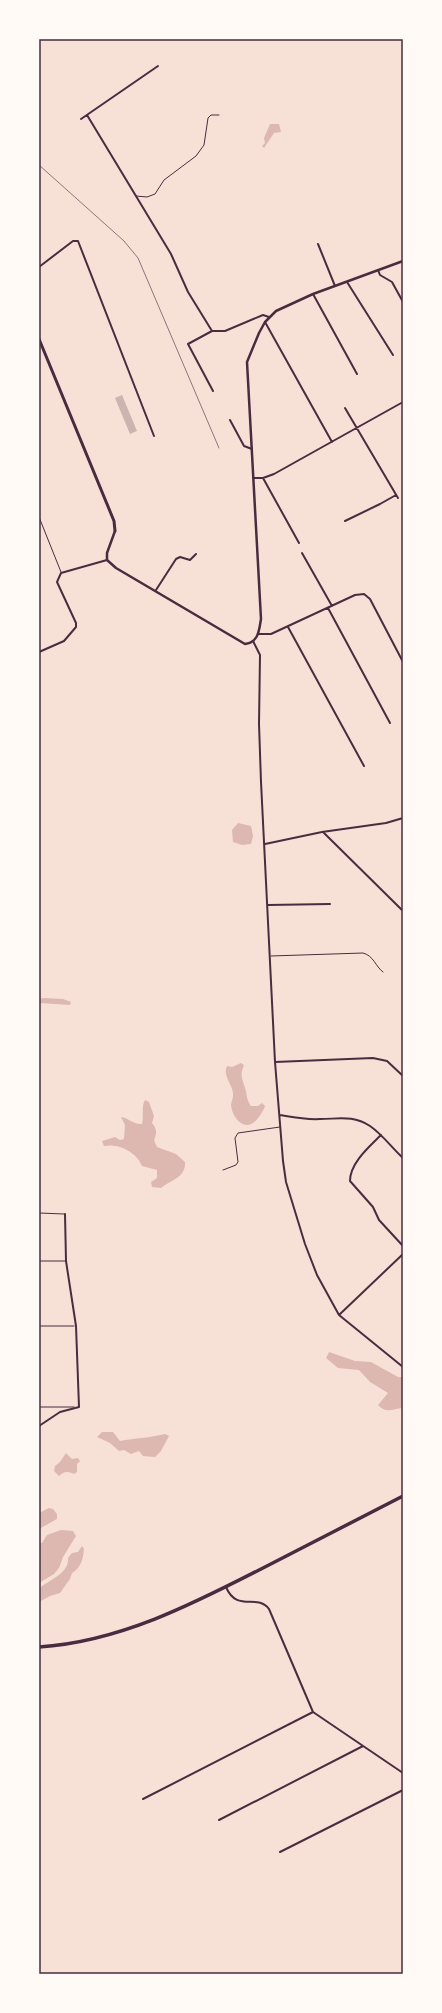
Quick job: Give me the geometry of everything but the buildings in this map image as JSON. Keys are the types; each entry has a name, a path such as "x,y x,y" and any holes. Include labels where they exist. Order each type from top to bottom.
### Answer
{"highway":[{"path":"39,1647 78,1641 120,1632 166,1615 403,1496"}],"main road":[{"path":"39,339 114,521 115,531"}],"street":[{"path":"81,119 158,66"},
{"path":"87,115 171,254 188,292 212,331"},
{"path":"39,267 72,241 78,241 154,436"},
{"path":"318,244 335,286"},
{"path":"115,531 107,553 107,560 120,571 156,590 245,644 253,641 259,634 261,619 247,362 252,347 265,322 276,311 313,294 403,261"},
{"path":"378,270 380,275 392,282 403,302"},
{"path":"347,282 393,354"},
{"path":"313,294 357,374"},
{"path":"212,390 188,344 212,331 225,331 263,315 270,317"},
{"path":"265,322 332,442"},
{"path":"253,478 263,478 356,429 403,402"},
{"path":"345,408 398,498"},
{"path":"230,420 244,446 252,449"},
{"path":"263,478 299,543"},
{"path":"345,521 396,495"},
{"path":"302,553 332,606"},
{"path":"156,590 176,558 180,557 192,560 196,554"},
{"path":"39,652 64,641 76,627 76,623 57,582 61,573 107,560"},
{"path":"259,634 271,634 361,594 367,595 402,657 403,662"},
{"path":"328,608 390,723"},
{"path":"288,626 364,766"},
{"path":"253,641 260,655 259,724 275,1062 286,1182 295,1213 317,1274 339,1315 403,1367"},
{"path":"265,844 322,832 386,823 403,818"},
{"path":"322,832 403,911"},
{"path":"268,906 330,904"},
{"path":"275,1062 373,1058 387,1061 403,1076"},
{"path":"279,1115 320,1119 340,1117 355,1119 370,1126 403,1158"},
{"path":"381,1135 364,1152 350,1176 350,1181 368,1201 379,1220 403,1246"},
{"path":"39,1426 60,1412 79,1407 76,1326 66,1260 65,1214"},
{"path":"339,1315 403,1254"},
{"path":"226,1586 229,1594 234,1600 261,1603 269,1609 313,1712 403,1773"},
{"path":"143,1799 313,1712"},
{"path":"219,1820 363,1746"},
{"path":"280,1852 403,1790"}],"lane":[{"path":"136,196 147,197 155,194 164,180 196,156 204,145 208,118 211,115 219,116"},
{"path":"39,517 61,573"},
{"path":"271,956 363,953 373,959 378,968 383,972"},
{"path":"223,1170 236,1165 238,1162 235,1138 238,1133 280,1127"},
{"path":"39,1213 65,1214"},
{"path":"39,1261 66,1260"},
{"path":"39,1326 76,1326"},
{"path":"39,1407 79,1407"}],"shaded area":[{"path":"270,124 279,124 281,132 274,133 264,148 262,146 265,143 264,138"},
{"path":"238,823 251,826 253,836 251,844 242,845 233,842 232,830"},
{"path":"39,999 63,999 71,1002 70,1005 39,1003"},
{"path":"241,1063 244,1065 242,1078 247,1098 251,1106 258,1106 262,1103 265,1106 262,1113 253,1123 249,1125 245,1125 238,1121 233,1113 231,1105 233,1092 226,1074 227,1066 232,1067"},
{"path":"145,1100 149,1102 154,1116 152,1123 156,1129 154,1140 157,1147 176,1154 185,1162 183,1172 177,1178 161,1188 152,1187 151,1182 157,1178 157,1170 142,1166 136,1157 121,1147 109,1145 104,1146 102,1141 115,1137 120,1140 124,1139 125,1125 121,1117 142,1124 143,1106"},
{"path":"329,1352 355,1361 371,1362 398,1377 403,1377 403,1408 387,1410 381,1408 378,1405 388,1393 370,1382 359,1370 338,1368 326,1358"},
{"path":"102,1432 113,1432 120,1441 165,1434 169,1436 161,1451 155,1457 143,1456 139,1451 131,1454 124,1450 119,1451 110,1443 97,1437"},
{"path":"66,1453 72,1459 78,1458 80,1461 77,1464 77,1472 74,1474 64,1472 59,1476 54,1471 55,1466 60,1462"},
{"path":"49,1508 53,1509 57,1514 57,1519 39,1529 39,1513"},
{"path":"61,1530 73,1531 76,1536 63,1557 59,1568 54,1574 39,1583 39,1543 42,1543 47,1535"},
{"path":"82,1546 84,1549 81,1563 78,1569 72,1573 70,1579 60,1593 39,1602 39,1589 62,1573 68,1564 68,1558 72,1553 78,1552"}],"railway":[{"path":"39,165 124,241 138,258 219,448"}]}
